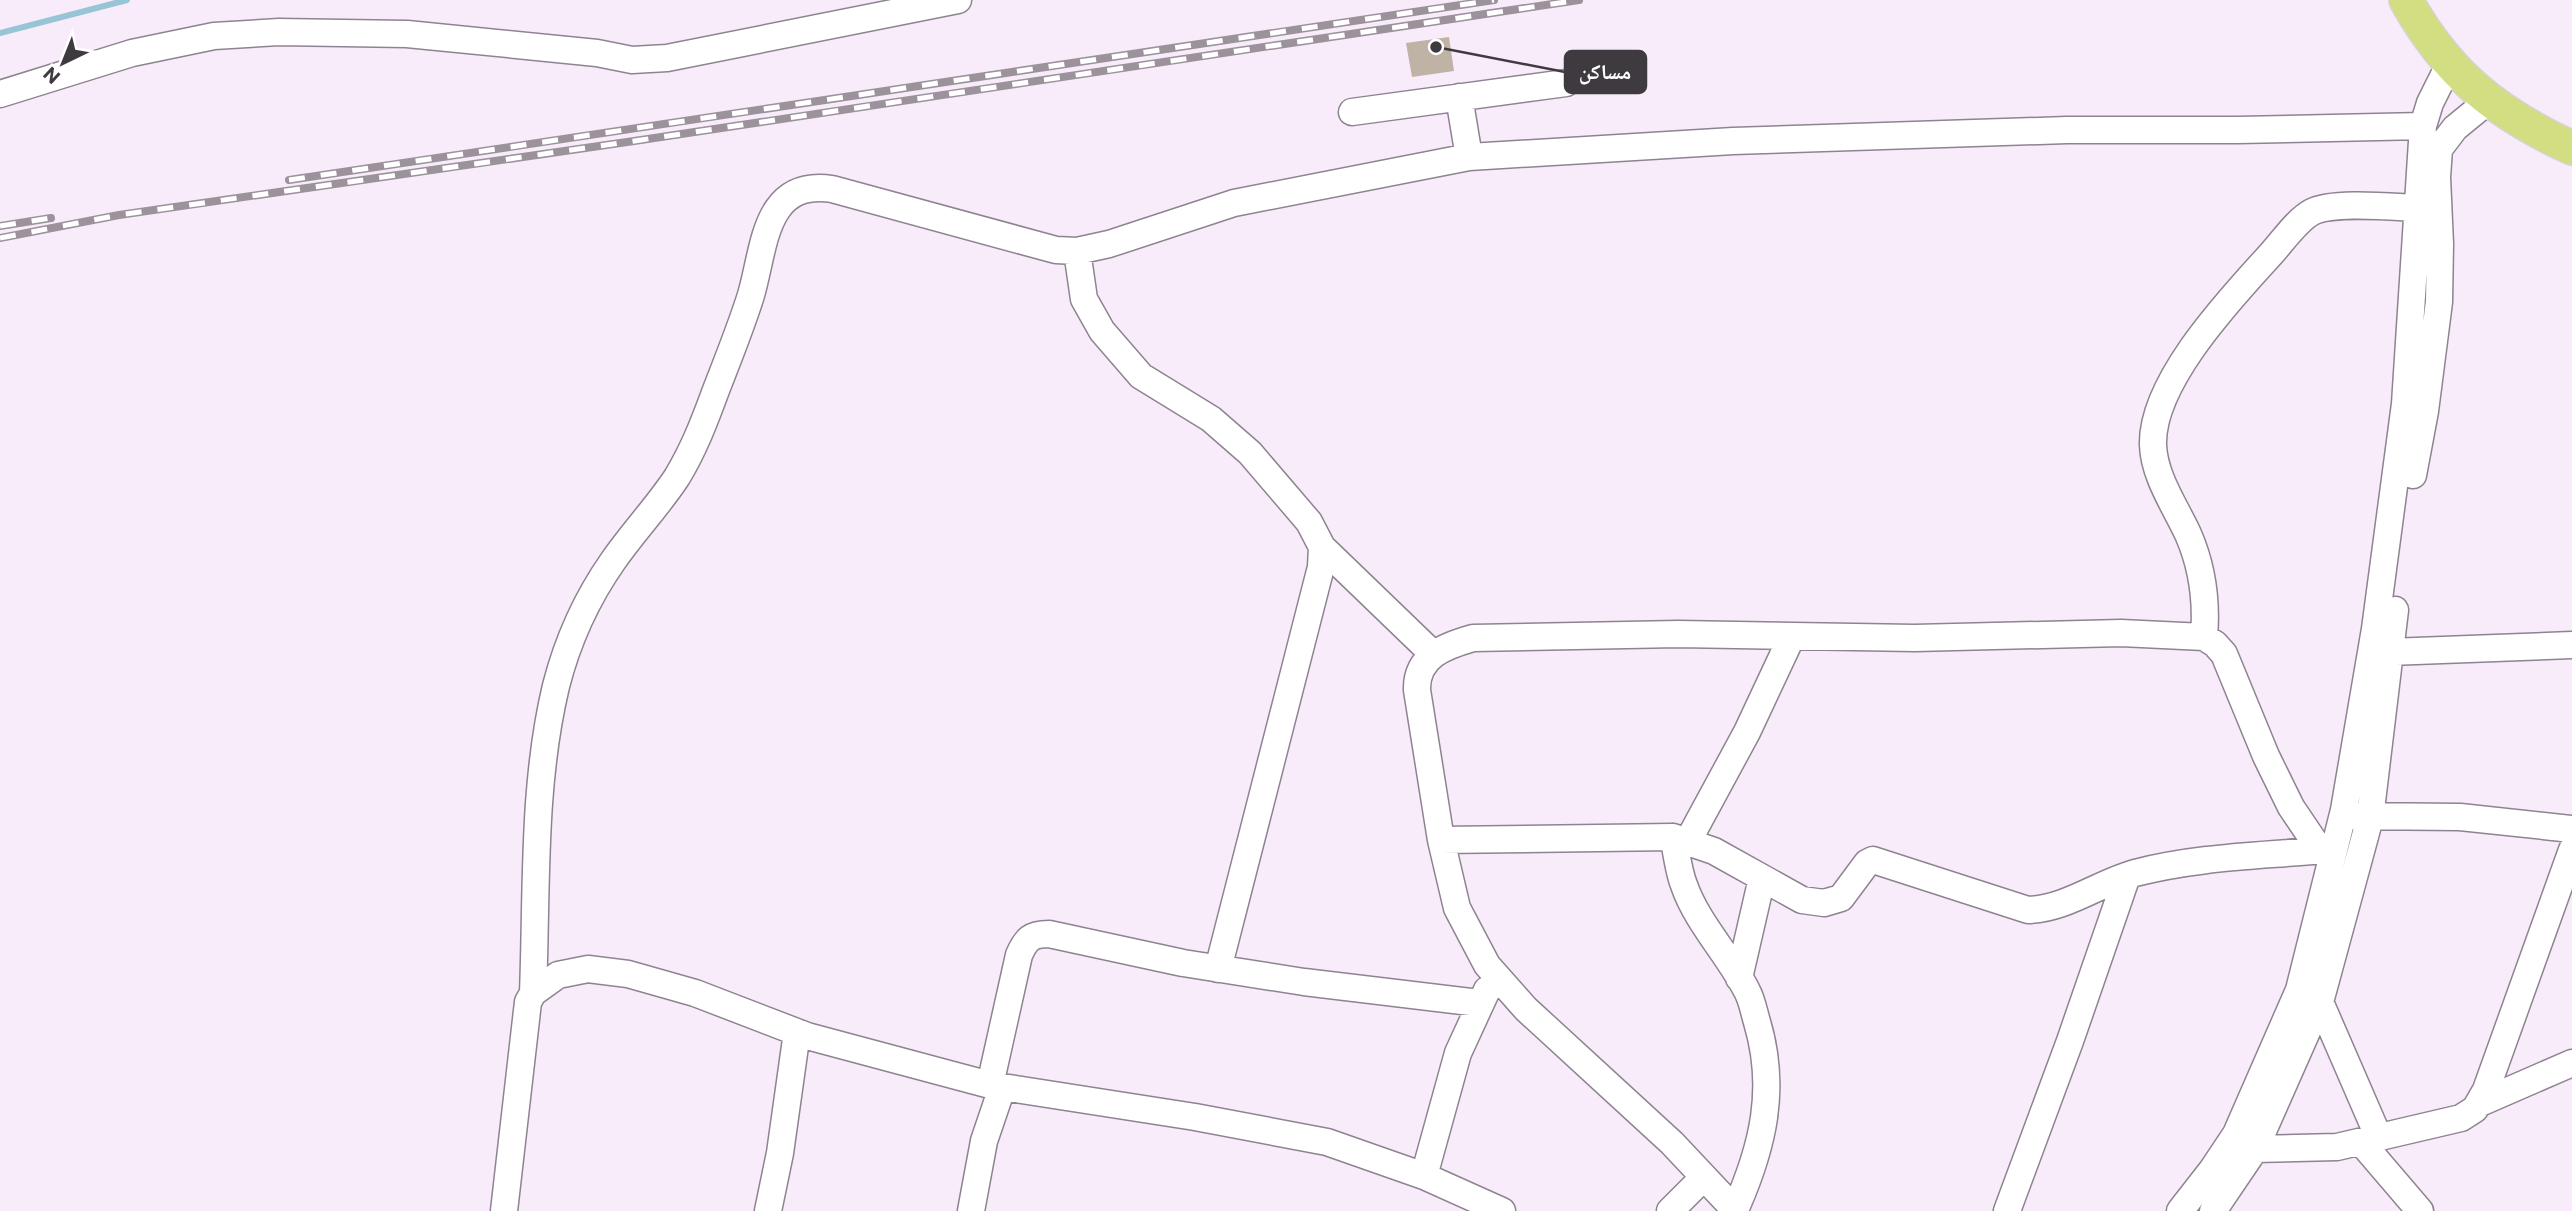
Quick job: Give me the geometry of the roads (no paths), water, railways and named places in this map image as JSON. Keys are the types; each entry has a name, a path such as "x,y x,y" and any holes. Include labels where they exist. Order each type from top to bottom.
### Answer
{"main road":[{"path":"2406,0 2423,30 2450,64 2488,101 2538,132 2572,148"}],"street":[{"path":"0,94 132,53 214,36 279,32 407,34 597,53 632,60 680,55 958,0"},
{"path":"2180,1211 2236,1135 2299,990 2328,850 2343,816 2375,629 2399,458 2423,126 2430,103 2450,64"},
{"path":"1352,112 1566,83"},
{"path":"1460,97 1469,157"},
{"path":"2213,1211 2255,1149 2320,1002 2370,818 2389,652 2439,302 2439,149 2455,128 2488,101"},
{"path":"533,993 539,808 545,747 560,675 573,631 611,563 676,478 693,447 750,297 768,227 775,211 800,189 816,186 832,189 1056,250 1077,251 1109,244 1234,203 1469,157 1733,141 2067,130 2423,126"},
{"path":"2204,638 2205,588 2199,565 2160,473 2153,444 2157,419 2175,374 2222,309 2311,213 2332,207 2418,208"},
{"path":"1077,251 1084,299 1102,331 1140,376 1211,419 1251,453 1309,522 1322,547 1433,654"},
{"path":"1218,969 1321,566 1322,547"},
{"path":"1792,636 1747,732 1681,839 1684,885 1748,992 1762,1039 1768,1080 1763,1128 1751,1173 1736,1210 1672,1143 1552,1034 1486,965 1457,908 1441,839 1417,690 1418,674 1433,654 1473,638 1678,634 1915,638 2121,633 2204,638 2215,643 2224,654 2291,807 2328,850"},
{"path":"2389,652 2572,645"},
{"path":"2343,816 2460,817 2572,829"},
{"path":"1441,839 1681,839 1714,851 1802,900 1830,903 1844,895 1867,863 1873,860 2017,906 2040,909 2127,876 2220,857 2362,850"},
{"path":"2480,1104 2572,850"},
{"path":"2007,1211 2127,876"},
{"path":"1739,978 1762,878"},
{"path":"971,1211 996,1086 1009,993 1019,955 1029,937 1036,934 1049,934 1218,969 1479,1003"},
{"path":"504,1211 528,1002 533,993 553,977 588,969 628,974 695,993 797,1032 996,1086 1195,1117 1314,1139 1424,1176 1503,1211"},
{"path":"1424,1176 1458,1053 1479,1003 1495,975"},
{"path":"2320,1002 2370,1140 2420,1211"},
{"path":"768,1211 780,1153 797,1032"},
{"path":"2255,1149 2337,1147 2461,1118 2480,1104 2572,1063"},
{"path":"1670,1211 1704,1177"}],"waterway":[{"path":"0,33 127,0"}],"railway":[{"path":"289,180 1494,0"},
{"path":"0,238 119,215 1579,0"},
{"path":"0,226 51,218"}],"place":[{"name":"مساكن","path":"1436,47"}]}
